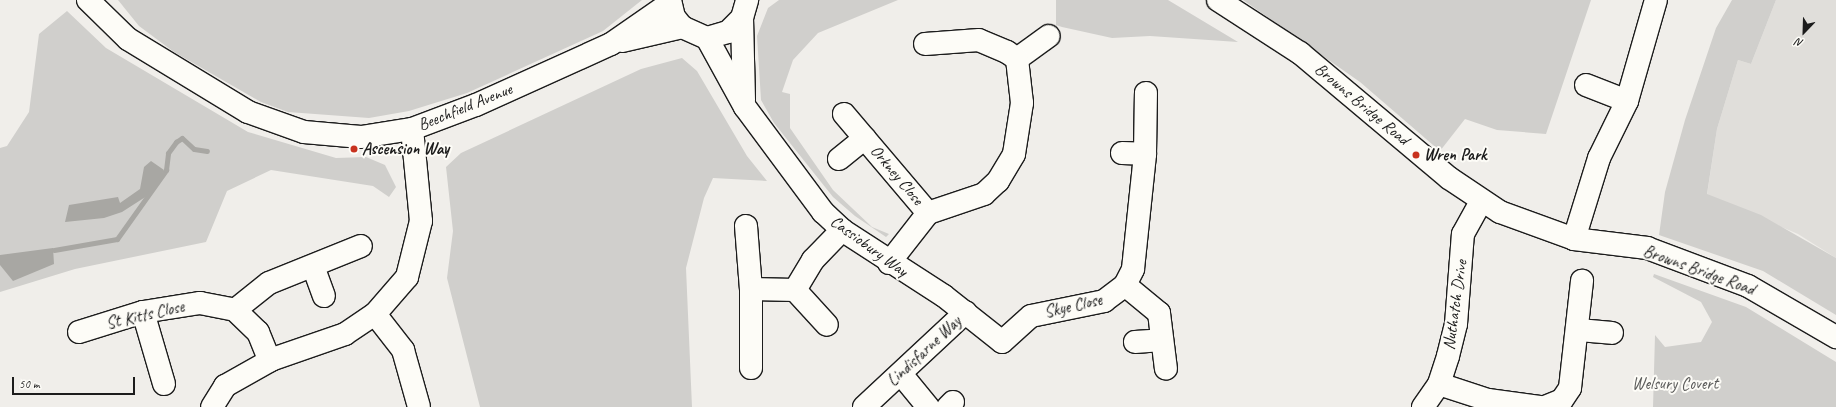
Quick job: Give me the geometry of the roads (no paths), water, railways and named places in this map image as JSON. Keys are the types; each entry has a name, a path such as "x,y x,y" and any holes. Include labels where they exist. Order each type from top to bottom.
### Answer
{"street":[{"name":"Beechfield Avenue","path":"88,0 111,25 152,55 216,95 274,123 332,136 360,137 412,128 450,117 611,44 682,27"},
{"name":"Browns Bridge Road","path":"1218,0 1305,57 1481,201 1532,227 1574,239 1646,248 1748,286 1836,337"},
{"path":"1574,239 1599,158 1627,102 1656,0"},
{"name":"Beechfield Avenue","path":"611,44 670,1"},
{"path":"670,1 682,27 708,38 728,32 745,9"},
{"path":"745,9 745,107"},
{"path":"925,44 979,40 1018,59 1049,36"},
{"name":"Cassiobury Way","path":"708,38 745,107 792,175 842,230 889,263 966,312"},
{"name":"Orkney Close","path":"889,263 928,213 984,194 998,181 1014,154 1022,103 1018,59"},
{"path":"1586,85 1627,102"},
{"name":"Skye Close","path":"966,312 1008,348 1031,316 1104,301 1125,285 1133,269 1145,154 1146,93"},
{"name":"Orkney Close","path":"844,114 928,213"},
{"path":"212,407 226,386 270,361 345,334 375,314 407,277 421,221 412,128"},
{"name":"Orkney Close","path":"839,159 865,138"},
{"path":"1122,153 1145,154"},
{"name":"Nuthatch Drive","path":"1423,407 1439,384 1456,324 1463,234 1481,201"},
{"path":"746,226 750,289 751,368"},
{"path":"795,290 813,260 842,230"},
{"path":"270,361 258,332 235,310 268,283 361,246"},
{"path":"313,266 324,296"},
{"path":"1545,407 1562,400 1570,388 1578,330 1582,280"},
{"path":"1125,285 1159,313 1166,369"},
{"path":"750,289 795,290 828,325"},
{"name":"St Kitts Close","path":"79,332 143,312 192,304 235,310"},
{"path":"143,312 164,384"},
{"name":"Lindisfarne Way","path":"864,407 966,312"},
{"path":"375,314 403,350 419,407"},
{"path":"1578,330 1612,333"},
{"path":"1135,342 1162,340"},
{"path":"901,374 928,407"},
{"path":"1439,384 1488,400 1540,407"}],"waterway":[{"path":"54,250 117,239 166,170 168,153 176,142 182,138 194,149 207,151"}],"place":[{"name":"Ascension Way","path":"354,149"},
{"name":"Wren Park","path":"1416,155"}],"park label":[{"name":"Welsury Covert","path":"1675,384"}]}
